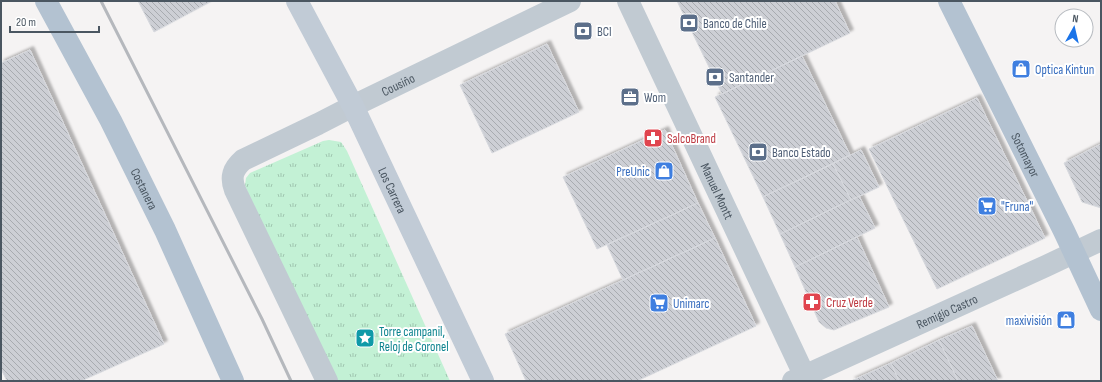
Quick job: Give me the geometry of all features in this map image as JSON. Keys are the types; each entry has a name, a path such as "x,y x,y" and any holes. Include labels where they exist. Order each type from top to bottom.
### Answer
{"main road":[{"name":"Costanera","path":"46,1 111,121 165,230 233,381"},
{"name":"Los Carrera","path":"297,1 353,106 483,381"},
{"name":"Sotomayor","path":"949,1 1101,310"}],"street":[{"name":"Cousiño","path":"327,381 232,182 236,166 243,160 570,1"},
{"name":"Manuel Montt","path":"628,1 802,379"},
{"name":"Remigio Castro","path":"802,379 1101,240"}],"green space":[{"path":"329,140 341,142 347,151 450,381 320,381 245,185 246,178 250,173 323,141"}],"building":[{"path":"138,1 212,1 154,32"},
{"path":"677,1 835,1 850,33 722,94"},
{"path":"547,44 579,112 492,153 460,85"},
{"path":"30,50 164,344 81,381 7,381 1,369 1,63"},
{"path":"802,56 850,155 763,197 715,97"},
{"path":"977,98 1045,238 937,289 869,149"},
{"path":"665,130 698,203 597,249 563,177"},
{"path":"1101,144 1101,208 1082,202 1064,163"},
{"path":"861,150 879,187 851,200 833,164"},
{"path":"833,164 851,200 780,234 763,197"},
{"path":"859,196 875,228 795,267 780,234"},
{"path":"698,203 715,238 623,280 607,245"},
{"path":"857,237 889,307 834,330 826,328 819,322 795,267"},
{"name":"Unimarc","path":"715,238 756,326 637,381 526,381 505,334"},
{"path":"972,326 998,381 958,381 939,340"},
{"path":"939,340 958,381 899,381 891,363"},
{"path":"891,363 899,381 851,381"}],"railway":[{"path":"101,1 262,319 291,381"}],"place":[{"name":"Banco de Chile","path":"689,23"},
{"name":"BCI","path":"583,31"},
{"name":"Optica Kintun","path":"1021,69"},
{"name":"Santander","path":"715,77"},
{"name":"Wom","path":"630,97"},
{"name":"SalcoBrand","path":"653,138"},
{"name":"Banco Estado","path":"758,152"},
{"name":"PreUnic","path":"664,171"},
{"name":"\"Fruna\"","path":"987,206"},
{"name":"Cruz Verde","path":"812,302"},
{"name":"Unimarc","path":"659,303"},
{"name":"maxivisión","path":"1066,320"},
{"name":"Torre campanil, Reloj de Coronel","path":"365,338"}]}
